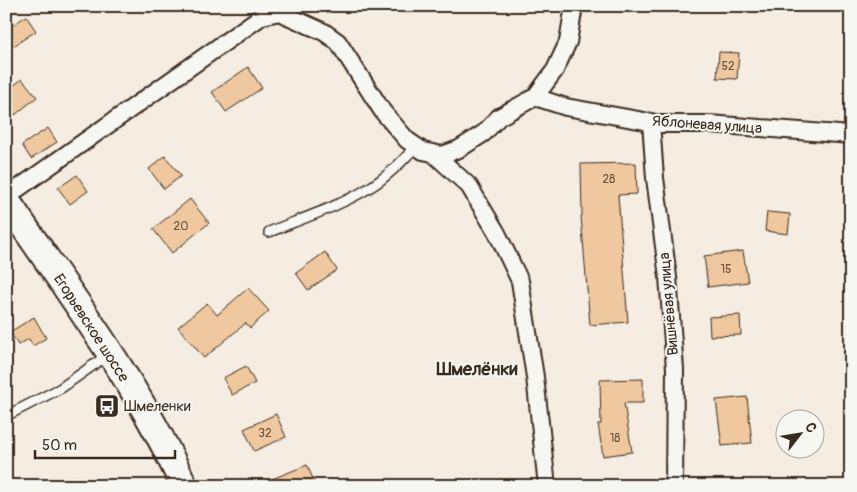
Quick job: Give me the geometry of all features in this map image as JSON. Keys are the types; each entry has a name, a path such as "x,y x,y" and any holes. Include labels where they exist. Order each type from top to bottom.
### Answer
{"main road":[{"name":"Егорьевское шоссе","path":"6,199 141,404 184,486"}],"street":[{"path":"6,199 253,14 262,16 279,12 324,32 338,42 383,112 406,140 423,151 442,155 459,149 484,133 499,117 535,98 555,70 568,42 574,6"},
{"name":"Яблоневая улица","path":"535,98 566,107 661,124 708,124 851,135"},
{"name":"Вишнёвая улица","path":"651,122 655,178 668,277 675,369 674,486"},
{"path":"433,153 469,186 497,233 520,281 547,486"}],"lane":[{"path":"269,232 315,214 370,188 403,161 416,146"},
{"path":"6,416 61,388 109,354"}],"building":[{"path":"26,16 36,31 12,47 6,38 6,30"},
{"path":"719,52 739,53 737,79 717,78"},
{"path":"248,67 262,88 226,112 212,92"},
{"path":"22,79 37,97 15,115 6,102 15,96 9,89"},
{"path":"48,128 57,142 31,159 22,145"},
{"path":"165,156 181,176 164,189 149,169"},
{"path":"636,163 637,194 618,195 628,322 590,325 581,216 581,164"},
{"path":"77,175 88,191 70,204 58,188"},
{"path":"190,199 209,223 172,253 153,229"},
{"path":"767,212 790,214 788,234 765,231"},
{"path":"743,251 748,282 708,287 704,256"},
{"path":"325,252 337,270 308,290 296,273"},
{"path":"248,288 269,311 250,328 246,323 204,358 178,327 207,303 217,315"},
{"path":"740,315 741,335 710,336 709,317"},
{"path":"34,317 46,338 33,346 29,339 18,345 10,332"},
{"path":"246,366 255,383 232,395 223,378"},
{"path":"643,379 643,403 624,403 632,452 603,456 598,424 601,424 600,380"},
{"path":"747,397 752,443 722,446 716,400"},
{"path":"276,414 286,437 254,451 244,429"},
{"path":"307,465 316,486 257,486 257,485"}],"place":[{"name":"Шмеленки","path":"107,406"}],"district":[{"name":"Шмелёнки","path":"477,369"}]}
